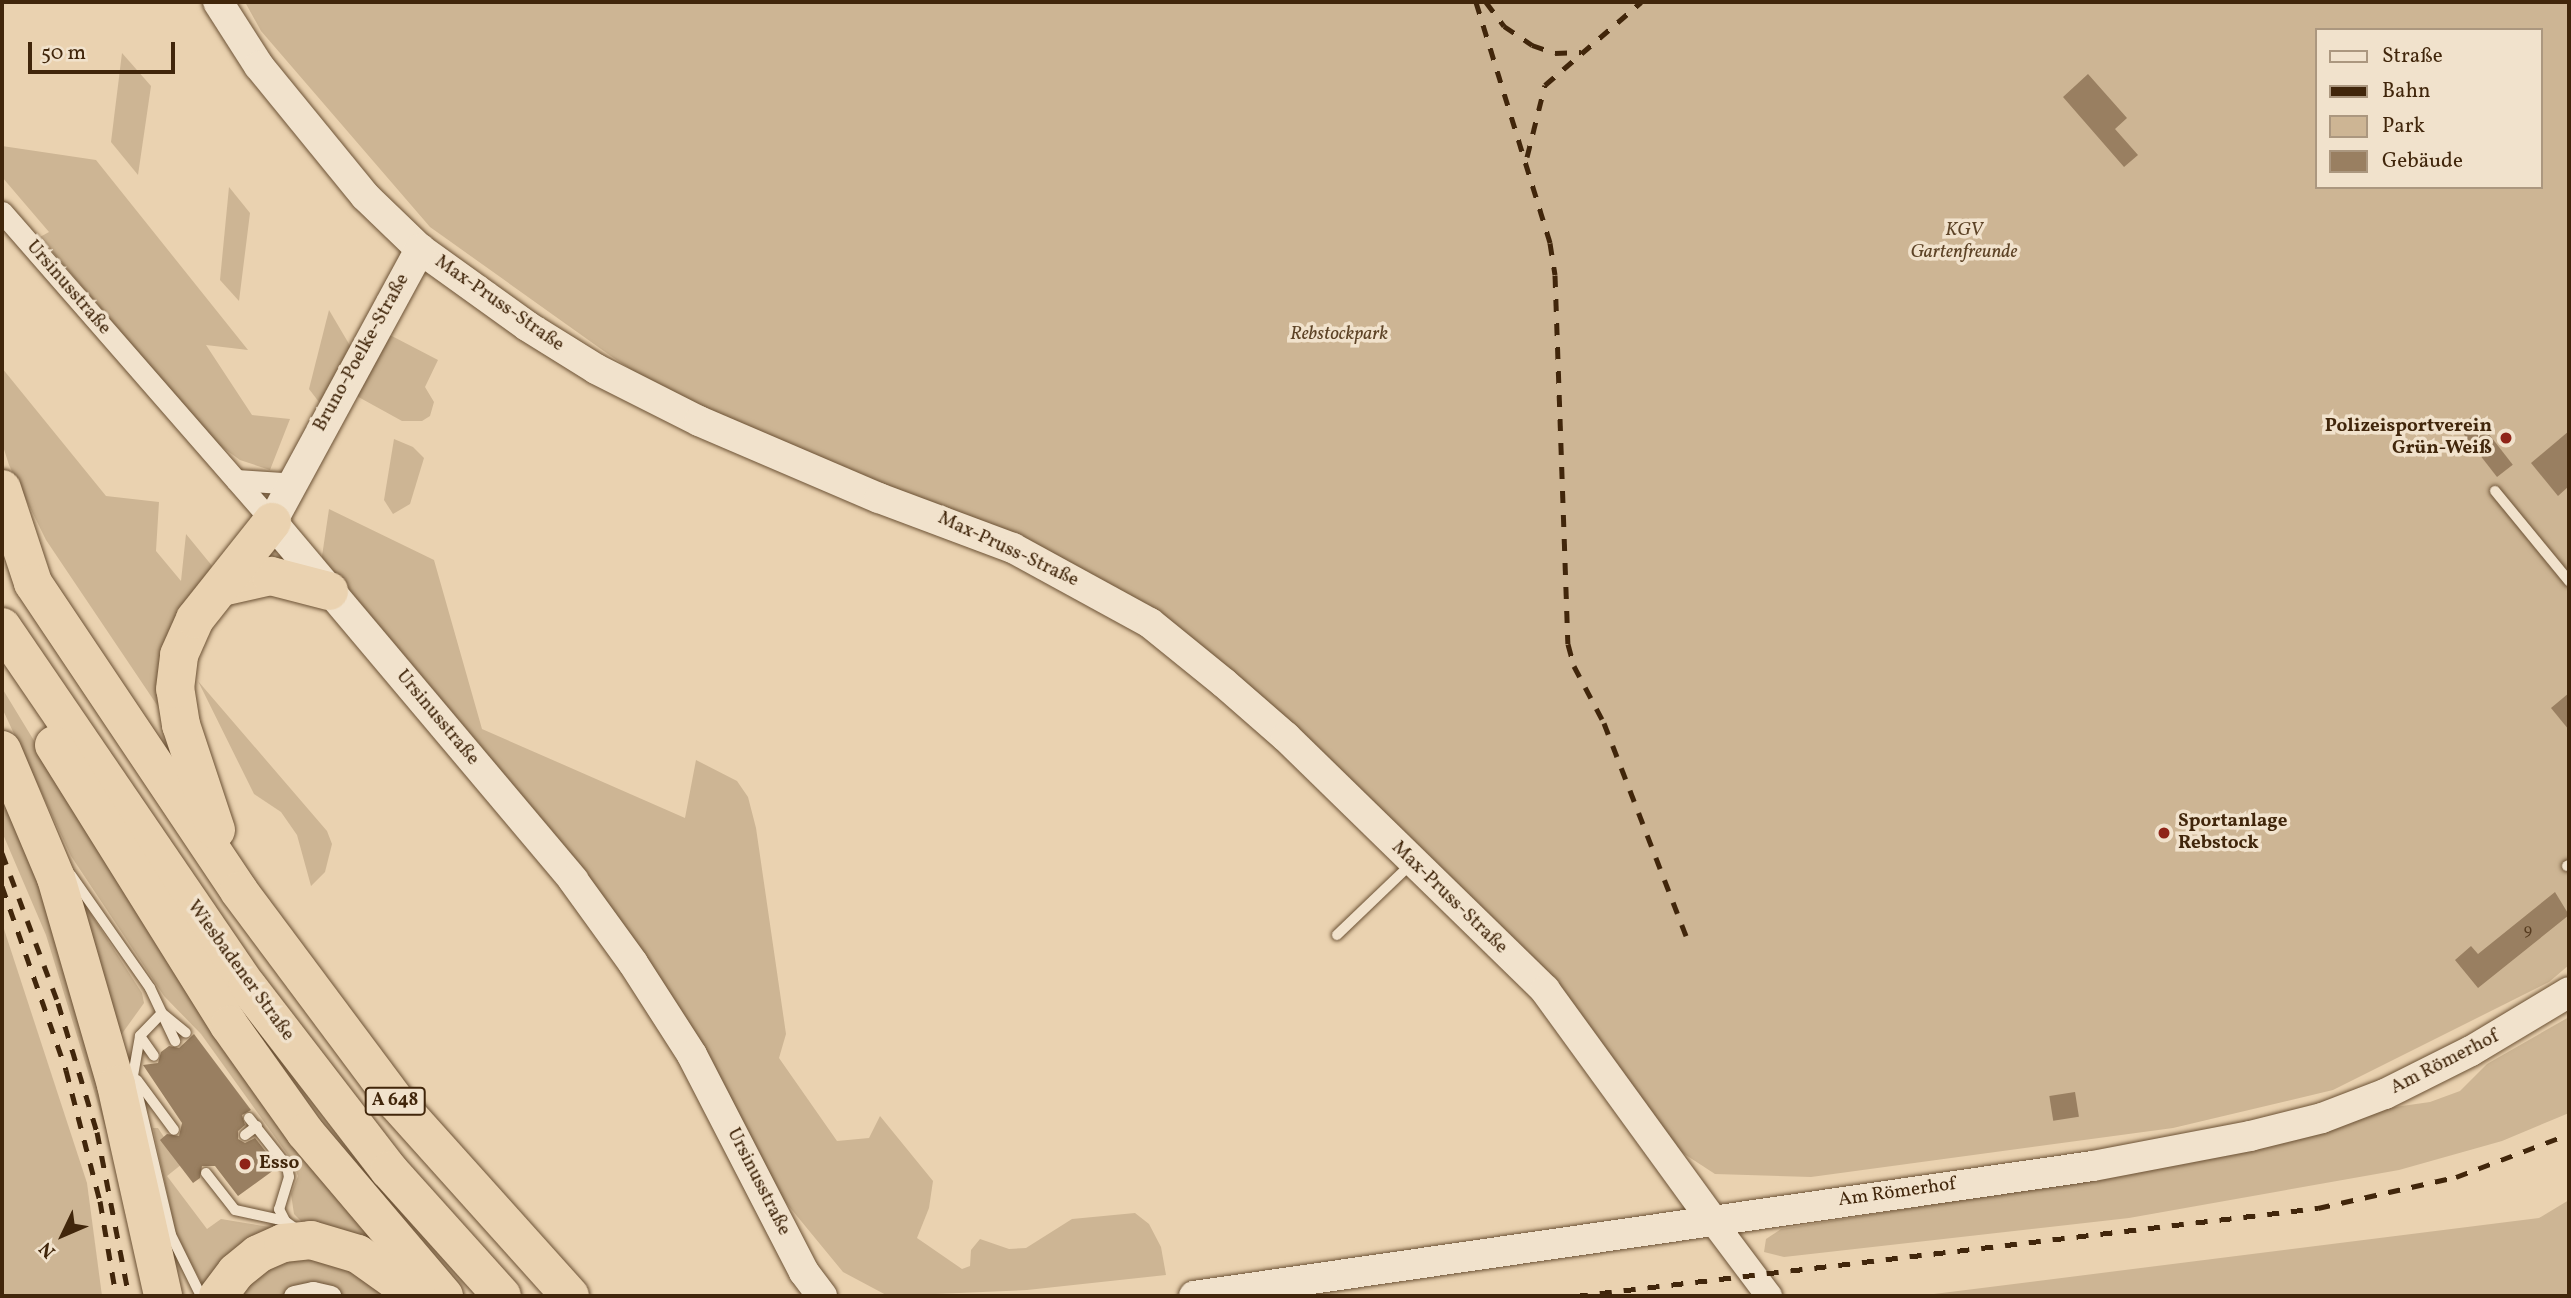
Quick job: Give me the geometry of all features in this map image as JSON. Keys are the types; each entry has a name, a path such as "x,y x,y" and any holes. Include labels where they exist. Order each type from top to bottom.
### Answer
{"highway":[{"path":"2,489 33,583"},
{"path":"239,891 193,767 176,696 179,655 215,595 261,496"},
{"name":"A 648","path":"2,541 33,583 239,891 397,1103 570,1296"},
{"path":"215,595 271,576 329,591"},
{"name":"Wiesbadener Straße","path":"2,627 248,987 390,1170 502,1296"},
{"path":"2,640 94,814 229,1024 306,1132 444,1296"},
{"path":"2,750 38,831 116,1085 163,1296"},
{"path":"218,1296 236,1272 258,1254 283,1243 298,1231 358,1255 417,1296"}],"main road":[{"name":"Max-Pruss-Straße","path":"218,2 259,66 305,126 365,196 420,249 478,293 596,369 699,421 879,498 1013,548 1150,623 1286,737 1565,1014 1712,1220"},
{"name":"Bruno-Poelke-Straße","path":"261,496 305,458 420,249"},
{"name":"Bruno-Poelke-Straße","path":"261,496 305,458"},
{"name":"Ursinusstraße","path":"261,496 329,591 573,880 633,963 692,1055 815,1290"},
{"name":"Am Römerhof","path":"1194,1296 2093,1166 2322,1118 2385,1094 2471,1051 2569,992"}],"street":[{"name":"Ursinusstraße","path":"2,212 261,496"},
{"path":"1712,1220 1769,1296"},
{"path":"294,1296 313,1292 331,1296"}],"lane":[{"path":"2495,491 2569,581"},
{"path":"38,831 150,988 175,1041"},
{"path":"1337,936 1411,864"},
{"path":"162,1013 186,1033"},
{"path":"162,1013 140,1036 133,1075 171,1235 201,1296"},
{"path":"140,1036 154,1056"},
{"path":"133,1075 174,1129"},
{"path":"245,1135 253,1122 287,1166 289,1177 279,1209 298,1231"},
{"path":"206,1173 235,1210 298,1231"}],"green space":[{"path":"245,2 2569,2 2569,965 2549,982 2333,1090 2173,1128 1811,1177 1715,1174 1669,1144 1550,981 1160,616 702,417 608,354 430,227 261,31"},
{"path":"122,53 151,86 138,175 111,142"},
{"path":"2,146 96,160 248,350 206,345 252,415 290,419 270,470 240,460 215,442 40,237 49,232 2,177"},
{"path":"229,187 250,213 239,301 220,280"},
{"path":"329,310 352,349 322,406 309,389"},
{"path":"388,334 438,360 425,387 434,402 430,416 422,421 402,421 353,394"},
{"path":"2,368 106,496 159,502 156,551 181,581 186,534 213,567 159,708 46,540 9,465 2,443"},
{"path":"394,439 413,447 424,458 410,504 393,514 384,500"},
{"path":"329,509 434,560 482,729 685,818 696,760 737,781 748,797 756,828 786,1034 779,1058 837,1141 869,1138 880,1116 933,1181 929,1208 917,1238 962,1269 970,1266 971,1250 980,1239 1009,1249 1026,1248 1072,1219 1135,1213 1149,1224 1161,1247 1166,1275 1027,1290 888,1296 843,1272 778,1193 694,1037 321,563"},
{"path":"198,681 327,831 332,844 325,872 311,886 297,835 281,812 254,794"},
{"path":"2,688 112,869 408,1275 305,1225 294,1214 291,1194 298,1176 293,1162 201,1034 164,996 71,856 2,708"},
{"path":"2,775 65,946 123,1185 46,935 2,832"},
{"path":"82,900 142,993 144,1003 121,1035"},
{"path":"2,923 87,1183 102,1296 2,1296"},
{"path":"2569,1017 2569,1113 2502,1141 2399,1170 2129,1218 1784,1257 1764,1252 1766,1239 1781,1229 2191,1163 2388,1108 2430,1102 2460,1091 2487,1064"},
{"path":"153,1128 158,1128 182,1164 167,1176 207,1229 221,1219 282,1229 208,1294 177,1239"},
{"path":"2569,1200 2569,1296 1918,1296 2539,1218"},
{"path":"311,1249 399,1296 230,1296 241,1278"}],"building":[{"path":"2088,74 2127,118 2115,129 2138,155 2124,167 2063,97"},
{"path":"2474,415 2513,465 2497,477 2458,427"},
{"path":"2569,431 2569,486 2558,496 2531,463"},
{"path":"2569,693 2569,730 2551,708"},
{"path":"2555,892 2569,915 2478,988 2455,960 2471,946 2478,954"},
{"path":"194,1034 251,1110 242,1115 245,1125 238,1131 238,1139 245,1143 255,1138 278,1167 238,1196 215,1166 202,1166 200,1178 193,1183 160,1140 167,1134 179,1136 182,1123 143,1065 158,1063 161,1052 169,1046 179,1048"},
{"path":"2075,1092 2079,1117 2053,1121 2049,1096"}],"railway":[{"path":"1476,2 1550,243 1555,275 1568,644 1574,666 1604,723 1688,941"},
{"path":"1486,2 1504,26 1532,45 1555,53 1581,52"},
{"path":"1527,157 1545,85 1641,2"},
{"path":"2,853 58,1003 97,1132 129,1296"},
{"path":"2,886 66,1070 100,1201 116,1296"},
{"path":"1576,1296 2318,1208 2456,1177 2569,1134"}],"place":[{"name":"Polizeisportverein Grün-Weiß","path":"2506,438"},
{"name":"Sportanlage Rebstock","path":"2164,833"},
{"name":"Esso","path":"245,1164"}],"park label":[{"name":"KGV Gartenfreunde","path":"1964,242"},
{"name":"Rebstockpark","path":"1339,335"}]}
